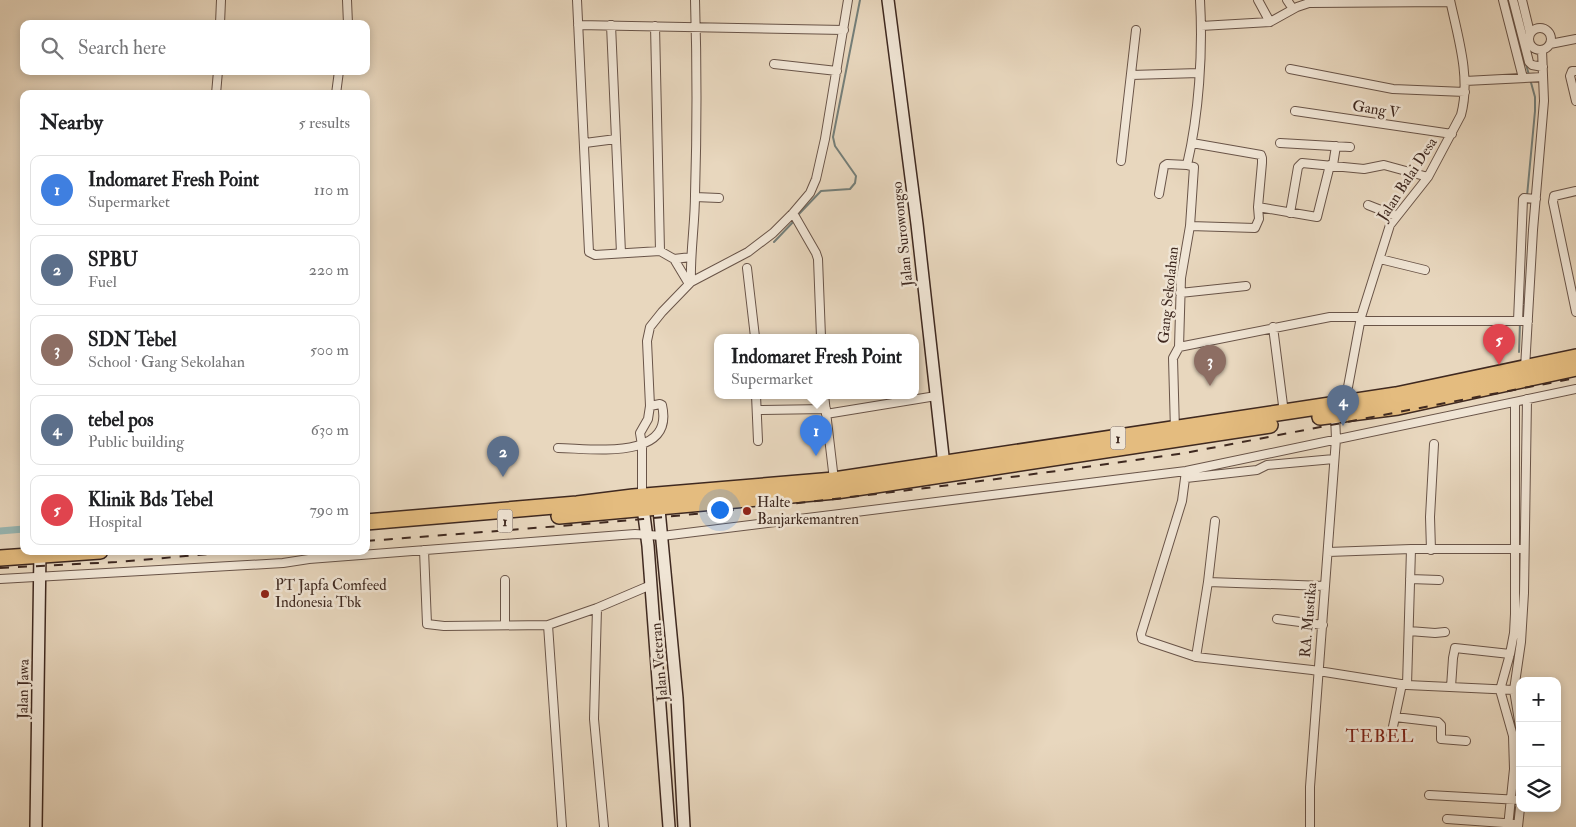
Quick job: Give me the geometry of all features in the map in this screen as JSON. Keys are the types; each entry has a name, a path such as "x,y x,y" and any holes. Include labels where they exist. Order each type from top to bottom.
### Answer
{"highway":[{"name":"1","path":"370,522 568,505 836,491 1175,435 1284,413 1396,395 1576,357"},
{"name":"1","path":"370,532 834,480 1335,415 1398,406 1576,368"},
{"path":"0,548 20,546"},
{"path":"0,558 24,555"}],"street":[{"path":"220,20 221,0"},
{"path":"347,0 348,20"},
{"path":"577,0 589,252 594,255 660,251 674,259 690,283"},
{"path":"690,283 695,196 695,0"},
{"path":"650,501 644,442 640,433 654,405 647,341 650,327 690,283 748,252 795,216 810,193 816,179 837,71 848,0"},
{"name":"Jalan Surowongso","path":"888,0 917,224 944,465"},
{"path":"1159,194 1165,165 1187,164 1192,143 1199,72 1200,0"},
{"path":"1258,0 1270,22"},
{"path":"1287,0 1293,9"},
{"path":"1503,0 1527,77"},
{"path":"1513,0 1529,62 1532,65 1543,67"},
{"path":"1522,0 1530,33 1529,39 1531,45 1536,49 1542,50 1550,44 1576,39"},
{"path":"1201,26 1270,22 1309,2 1450,1"},
{"name":"Jalan Balai Desa","path":"1346,403 1361,319 1390,225 1428,177 1462,116 1465,81 1450,1"},
{"path":"578,25 844,30"},
{"path":"612,25 620,253"},
{"path":"655,26 660,251"},
{"path":"1530,33 1538,28 1544,28 1551,35 1550,44"},
{"path":"1121,161 1136,30"},
{"path":"1525,368 1523,321 1526,229 1544,100 1542,50"},
{"path":"774,64 837,71"},
{"path":"1290,69 1394,89 1465,92"},
{"path":"1576,71 1572,71 1570,76 1576,101"},
{"path":"1132,75 1199,72"},
{"path":"216,90 218,75"},
{"path":"337,90 338,75"},
{"path":"1465,81 1543,76"},
{"name":"Gang V","path":"1296,111 1452,134"},
{"path":"585,143 616,139"},
{"path":"1190,226 1255,228 1259,222 1258,207 1262,163 1260,155 1192,143"},
{"path":"1280,143 1350,147"},
{"path":"1258,207 1317,217 1336,146"},
{"path":"1290,213 1299,165 1304,163 1364,169 1384,165 1428,177"},
{"name":"Gang Sekolahan","path":"1175,435 1173,358 1178,347 1180,293 1190,226 1194,168 1187,164"},
{"path":"1576,191 1554,196 1553,198 1576,312"},
{"path":"695,196 719,198"},
{"path":"1525,251 1526,229 1523,199 1531,198"},
{"path":"1368,205 1396,216"},
{"path":"795,216 818,259 821,334"},
{"path":"674,259 691,257"},
{"path":"1380,259 1425,270"},
{"path":"746,268 755,334"},
{"path":"1180,293 1246,286"},
{"path":"1178,347 1330,317 1523,321"},
{"path":"1273,327 1284,413"},
{"path":"1186,475 1336,439 1576,389"},
{"path":"919,398 936,396"},
{"path":"756,399 758,441"},
{"path":"824,399 834,480"},
{"path":"757,410 826,412 915,399"},
{"path":"1518,722 1507,690 1521,642 1521,400"},
{"path":"1513,825 1516,800 1513,736 1507,690 1514,633 1520,549 1521,400"},
{"path":"558,448 614,449 644,442 657,435 661,426 663,409 654,405"},
{"name":"RA. Mustika","path":"1310,827 1310,787 1317,670 1323,625 1336,439 1335,415"},
{"path":"1431,550 1430,517 1434,444"},
{"path":"370,554 635,534 662,536 1186,475 1257,470 1266,465 1334,459"},
{"path":"1186,475 1182,501 1141,637 1142,639 1196,656 1317,670 1404,685 1507,690"},
{"name":"Jalan Veteran","path":"650,501 662,536 677,698 684,827"},
{"name":"Jalan Veteran","path":"650,501 647,536 669,827"},
{"path":"1196,656 1208,582 1215,521"},
{"path":"1328,552 1411,549 1520,549"},
{"path":"1391,736 1404,685 1409,631 1411,549"},
{"path":"424,550 426,624 444,626 548,625 597,608 651,584"},
{"name":"Jalan Jawa","path":"36,827 40,555"},
{"path":"0,579 283,563 360,555"},
{"path":"1410,579 1439,580"},
{"path":"505,580 505,625"},
{"path":"1208,582 1325,586"},
{"path":"597,608 594,719 604,827"},
{"path":"1277,620 1323,625"},
{"path":"548,625 562,827"},
{"path":"1409,631 1445,632"},
{"path":"1451,687 1455,648 1510,654"},
{"path":"658,698 677,698"},
{"path":"1395,717 1438,722 1441,725 1441,739 1466,741"},
{"path":"1429,796 1516,800"},
{"path":"1513,825 1518,812"},
{"path":"1447,819 1513,825"}],"waterway":[{"path":"798,215 821,191 850,189 855,183 856,176 835,146 833,137 860,0"},
{"path":"1508,0 1529,75"},
{"path":"1527,196 1535,111 1535,97 1530,79"},
{"path":"774,242 794,221"},
{"path":"1519,352 1520,323"},
{"path":"0,531 20,529"}],"railway":[{"path":"370,541 711,512 847,498 1050,472 1185,453 1576,378"},
{"path":"0,568 116,562 199,555"}],"place":[{"name":"Klinik Bds Tebel","path":"1499,365"},
{"name":"SDN Tebel","path":"1210,386"},
{"name":"tebel pos","path":"1343,426"},
{"name":"Indomaret Fresh Point","path":"816,456"},
{"name":"SPBU","path":"503,477"},
{"name":"Halte Banjarkemantren","path":"747,511"},
{"name":"PT Japfa Comfeed Indonesia Tbk","path":"265,594"}],"district":[{"name":"TEBEL","path":"1380,736"}]}
